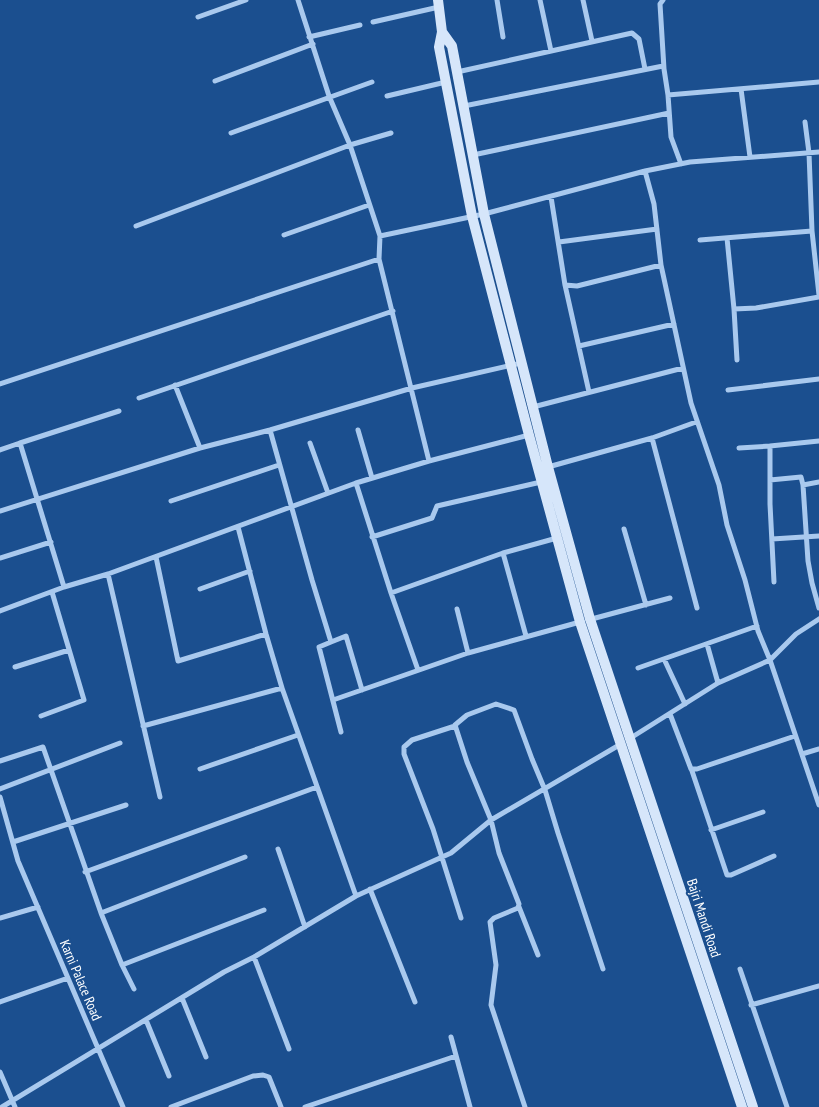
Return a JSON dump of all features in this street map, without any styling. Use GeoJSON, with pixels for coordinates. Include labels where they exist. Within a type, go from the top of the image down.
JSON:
{"type":"FeatureCollection","features":[{"type":"Feature","properties":{"kind":"street"},"geometry":{"type":"LineString","coordinates":[[198,17],[246,0]]}},
{"type":"Feature","properties":{"kind":"street"},"geometry":{"type":"LineString","coordinates":[[298,0],[329,96],[350,145],[380,236],[379,259],[429,461]]}},
{"type":"Feature","properties":{"kind":"street"},"geometry":{"type":"LineString","coordinates":[[497,0],[503,37]]}},
{"type":"Feature","properties":{"kind":"street"},"geometry":{"type":"LineString","coordinates":[[540,0],[550,51]]}},
{"type":"Feature","properties":{"kind":"street"},"geometry":{"type":"LineString","coordinates":[[583,0],[592,41]]}},
{"type":"Feature","properties":{"kind":"street"},"geometry":{"type":"LineString","coordinates":[[662,0],[660,4],[664,66],[671,137],[681,164]]}},
{"type":"Feature","properties":{"kind":"street"},"geometry":{"type":"LineString","coordinates":[[373,22],[439,3],[442,32],[439,46],[472,216],[557,538],[625,741],[742,1107]]}},
{"type":"Feature","properties":{"kind":"street"},"geometry":{"type":"LineString","coordinates":[[309,37],[360,26]]}},
{"type":"Feature","properties":{"kind":"street"},"geometry":{"type":"LineString","coordinates":[[442,32],[452,46],[484,214],[585,621]]}},
{"type":"Feature","properties":{"kind":"street"},"geometry":{"type":"LineString","coordinates":[[457,72],[632,33],[639,39],[645,69]]}},
{"type":"Feature","properties":{"kind":"street"},"geometry":{"type":"LineString","coordinates":[[215,81],[312,44]]}},
{"type":"Feature","properties":{"kind":"street"},"geometry":{"type":"LineString","coordinates":[[464,106],[664,66]]}},
{"type":"Feature","properties":{"kind":"street"},"geometry":{"type":"LineString","coordinates":[[231,133],[372,82]]}},
{"type":"Feature","properties":{"kind":"street"},"geometry":{"type":"LineString","coordinates":[[387,96],[446,82]]}},
{"type":"Feature","properties":{"kind":"street"},"geometry":{"type":"LineString","coordinates":[[668,95],[819,82]]}},
{"type":"Feature","properties":{"kind":"street"},"geometry":{"type":"LineString","coordinates":[[741,89],[750,157]]}},
{"type":"Feature","properties":{"kind":"street"},"geometry":{"type":"LineString","coordinates":[[473,155],[670,113]]}},
{"type":"Feature","properties":{"kind":"street"},"geometry":{"type":"LineString","coordinates":[[734,309],[766,306],[819,296],[812,231],[810,153],[806,122]]}},
{"type":"Feature","properties":{"kind":"street"},"geometry":{"type":"LineString","coordinates":[[136,226],[350,145],[391,133]]}},
{"type":"Feature","properties":{"kind":"street"},"geometry":{"type":"LineString","coordinates":[[380,236],[484,214],[646,171],[690,162],[819,152]]}},
{"type":"Feature","properties":{"kind":"street"},"geometry":{"type":"LineString","coordinates":[[646,171],[654,204],[661,266],[682,368],[696,422],[719,485],[727,526],[745,580],[757,626],[819,805]]}},
{"type":"Feature","properties":{"kind":"street"},"geometry":{"type":"LineString","coordinates":[[551,197],[565,285],[589,392]]}},
{"type":"Feature","properties":{"kind":"street"},"geometry":{"type":"LineString","coordinates":[[284,235],[370,205]]}},
{"type":"Feature","properties":{"kind":"street"},"geometry":{"type":"LineString","coordinates":[[558,242],[657,229]]}},
{"type":"Feature","properties":{"kind":"street"},"geometry":{"type":"LineString","coordinates":[[700,240],[812,231]]}},
{"type":"Feature","properties":{"kind":"street"},"geometry":{"type":"LineString","coordinates":[[727,238],[737,360]]}},
{"type":"Feature","properties":{"kind":"street"},"geometry":{"type":"LineString","coordinates":[[0,384],[379,259]]}},
{"type":"Feature","properties":{"kind":"street"},"geometry":{"type":"LineString","coordinates":[[565,285],[577,286],[661,266]]}},
{"type":"Feature","properties":{"kind":"street"},"geometry":{"type":"LineString","coordinates":[[139,398],[392,312]]}},
{"type":"Feature","properties":{"kind":"street"},"geometry":{"type":"LineString","coordinates":[[579,346],[674,324]]}},
{"type":"Feature","properties":{"kind":"street"},"geometry":{"type":"LineString","coordinates":[[0,511],[200,448],[270,430],[412,388],[521,362]]}},
{"type":"Feature","properties":{"kind":"street"},"geometry":{"type":"LineString","coordinates":[[533,407],[682,368]]}},
{"type":"Feature","properties":{"kind":"street"},"geometry":{"type":"LineString","coordinates":[[728,390],[819,379]]}},
{"type":"Feature","properties":{"kind":"street"},"geometry":{"type":"LineString","coordinates":[[175,385],[200,448]]}},
{"type":"Feature","properties":{"kind":"street"},"geometry":{"type":"LineString","coordinates":[[0,450],[119,410]]}},
{"type":"Feature","properties":{"kind":"street"},"geometry":{"type":"LineString","coordinates":[[548,467],[652,438],[696,422]]}},
{"type":"Feature","properties":{"kind":"street"},"geometry":{"type":"LineString","coordinates":[[270,430],[331,642]]}},
{"type":"Feature","properties":{"kind":"street"},"geometry":{"type":"LineString","coordinates":[[358,430],[372,478]]}},
{"type":"Feature","properties":{"kind":"street"},"geometry":{"type":"LineString","coordinates":[[0,611],[64,587],[156,557],[356,483],[429,461],[529,435]]}},
{"type":"Feature","properties":{"kind":"street"},"geometry":{"type":"LineString","coordinates":[[652,438],[697,608]]}},
{"type":"Feature","properties":{"kind":"street"},"geometry":{"type":"LineString","coordinates":[[739,448],[819,442]]}},
{"type":"Feature","properties":{"kind":"street"},"geometry":{"type":"LineString","coordinates":[[20,443],[64,587]]}},
{"type":"Feature","properties":{"kind":"street"},"geometry":{"type":"LineString","coordinates":[[310,443],[328,493]]}},
{"type":"Feature","properties":{"kind":"street"},"geometry":{"type":"LineString","coordinates":[[770,446],[774,582]]}},
{"type":"Feature","properties":{"kind":"street"},"geometry":{"type":"LineString","coordinates":[[171,501],[279,465]]}},
{"type":"Feature","properties":{"kind":"street"},"geometry":{"type":"LineString","coordinates":[[770,480],[802,477],[808,537],[808,560],[819,608]]}},
{"type":"Feature","properties":{"kind":"street"},"geometry":{"type":"LineString","coordinates":[[372,537],[432,518],[437,506],[542,482]]}},
{"type":"Feature","properties":{"kind":"street"},"geometry":{"type":"LineString","coordinates":[[803,485],[819,482]]}},
{"type":"Feature","properties":{"kind":"street"},"geometry":{"type":"LineString","coordinates":[[356,483],[372,537],[418,670]]}},
{"type":"Feature","properties":{"kind":"street"},"geometry":{"type":"LineString","coordinates":[[238,527],[282,688],[356,896]]}},
{"type":"Feature","properties":{"kind":"street"},"geometry":{"type":"LineString","coordinates":[[624,529],[646,605]]}},
{"type":"Feature","properties":{"kind":"street"},"geometry":{"type":"LineString","coordinates":[[772,539],[819,536]]}},
{"type":"Feature","properties":{"kind":"street"},"geometry":{"type":"LineString","coordinates":[[391,593],[502,553],[557,538]]}},
{"type":"Feature","properties":{"kind":"street"},"geometry":{"type":"LineString","coordinates":[[0,558],[51,542]]}},
{"type":"Feature","properties":{"kind":"street"},"geometry":{"type":"LineString","coordinates":[[502,553],[526,636]]}},
{"type":"Feature","properties":{"kind":"street"},"geometry":{"type":"LineString","coordinates":[[156,557],[178,661],[266,634]]}},
{"type":"Feature","properties":{"kind":"street"},"geometry":{"type":"LineString","coordinates":[[200,588],[250,571]]}},
{"type":"Feature","properties":{"kind":"street"},"geometry":{"type":"LineString","coordinates":[[108,574],[160,797]]}},
{"type":"Feature","properties":{"kind":"street"},"geometry":{"type":"LineString","coordinates":[[41,716],[84,700],[52,592]]}},
{"type":"Feature","properties":{"kind":"street"},"geometry":{"type":"LineString","coordinates":[[333,700],[468,653],[670,598]]}},
{"type":"Feature","properties":{"kind":"street"},"geometry":{"type":"LineString","coordinates":[[456,610],[468,653]]}},
{"type":"Feature","properties":{"kind":"street"},"geometry":{"type":"LineString","coordinates":[[2,1107],[14,1104],[98,1048],[224,972],[254,957],[356,896],[451,853],[491,820],[545,790],[718,683],[770,660],[796,634],[819,619]]}},
{"type":"Feature","properties":{"kind":"street"},"geometry":{"type":"LineString","coordinates":[[638,668],[757,626]]}},
{"type":"Feature","properties":{"kind":"street"},"geometry":{"type":"LineString","coordinates":[[340,732],[319,647],[346,636],[362,690]]}},
{"type":"Feature","properties":{"kind":"street"},"geometry":{"type":"LineString","coordinates":[[707,644],[718,683]]}},
{"type":"Feature","properties":{"kind":"street"},"geometry":{"type":"LineString","coordinates":[[15,667],[69,650]]}},
{"type":"Feature","properties":{"kind":"street"},"geometry":{"type":"LineString","coordinates":[[664,659],[685,704]]}},
{"type":"Feature","properties":{"kind":"street"},"geometry":{"type":"LineString","coordinates":[[143,726],[282,688]]}},
{"type":"Feature","properties":{"kind":"street"},"geometry":{"type":"LineString","coordinates":[[461,918],[433,829],[404,754],[404,747],[412,740],[455,726],[467,715],[496,704],[514,710],[545,790],[603,969]]}},
{"type":"Feature","properties":{"kind":"street"},"geometry":{"type":"LineString","coordinates":[[670,714],[691,768],[727,875],[774,856]]}},
{"type":"Feature","properties":{"kind":"street"},"geometry":{"type":"LineString","coordinates":[[455,726],[467,762],[491,820],[499,853],[538,956]]}},
{"type":"Feature","properties":{"kind":"street"},"geometry":{"type":"LineString","coordinates":[[200,768],[298,735]]}},
{"type":"Feature","properties":{"kind":"street"},"geometry":{"type":"LineString","coordinates":[[691,768],[697,769],[796,736]]}},
{"type":"Feature","properties":{"kind":"street","name":"Bajri Mandi Road"},"geometry":{"type":"LineString","coordinates":[[625,741],[753,1107]]}},
{"type":"Feature","properties":{"kind":"street"},"geometry":{"type":"LineString","coordinates":[[0,789],[120,743]]}},
{"type":"Feature","properties":{"kind":"street"},"geometry":{"type":"LineString","coordinates":[[0,761],[43,747],[85,872],[122,965],[134,989]]}},
{"type":"Feature","properties":{"kind":"street"},"geometry":{"type":"LineString","coordinates":[[802,754],[819,749]]}},
{"type":"Feature","properties":{"kind":"street"},"geometry":{"type":"LineString","coordinates":[[85,872],[317,787]]}},
{"type":"Feature","properties":{"kind":"street","name":"Karni Palace Road"},"geometry":{"type":"LineString","coordinates":[[0,796],[18,861],[123,1107]]}},
{"type":"Feature","properties":{"kind":"street"},"geometry":{"type":"LineString","coordinates":[[13,842],[126,805]]}},
{"type":"Feature","properties":{"kind":"street"},"geometry":{"type":"LineString","coordinates":[[711,830],[763,812]]}},
{"type":"Feature","properties":{"kind":"street"},"geometry":{"type":"LineString","coordinates":[[278,849],[305,927]]}},
{"type":"Feature","properties":{"kind":"street"},"geometry":{"type":"LineString","coordinates":[[101,913],[245,857]]}},
{"type":"Feature","properties":{"kind":"street"},"geometry":{"type":"LineString","coordinates":[[370,889],[415,1002]]}},
{"type":"Feature","properties":{"kind":"street"},"geometry":{"type":"LineString","coordinates":[[0,918],[38,907]]}},
{"type":"Feature","properties":{"kind":"street"},"geometry":{"type":"LineString","coordinates":[[519,907],[494,918],[490,922],[496,965],[491,1005],[525,1107]]}},
{"type":"Feature","properties":{"kind":"street"},"geometry":{"type":"LineString","coordinates":[[122,965],[264,910]]}},
{"type":"Feature","properties":{"kind":"street"},"geometry":{"type":"LineString","coordinates":[[254,957],[289,1050]]}},
{"type":"Feature","properties":{"kind":"street"},"geometry":{"type":"LineString","coordinates":[[740,969],[787,1107]]}},
{"type":"Feature","properties":{"kind":"street"},"geometry":{"type":"LineString","coordinates":[[0,1002],[68,978]]}},
{"type":"Feature","properties":{"kind":"street"},"geometry":{"type":"LineString","coordinates":[[751,1005],[819,986]]}},
{"type":"Feature","properties":{"kind":"street"},"geometry":{"type":"LineString","coordinates":[[182,998],[206,1057]]}},
{"type":"Feature","properties":{"kind":"street"},"geometry":{"type":"LineString","coordinates":[[146,1020],[169,1076]]}},
{"type":"Feature","properties":{"kind":"street"},"geometry":{"type":"LineString","coordinates":[[451,1037],[470,1107]]}},
{"type":"Feature","properties":{"kind":"street"},"geometry":{"type":"LineString","coordinates":[[308,1107],[456,1056]]}},
{"type":"Feature","properties":{"kind":"street"},"geometry":{"type":"LineString","coordinates":[[0,1072],[14,1104]]}},
{"type":"Feature","properties":{"kind":"street"},"geometry":{"type":"LineString","coordinates":[[171,1107],[253,1076],[263,1075],[268,1077],[281,1107]]}}]}
